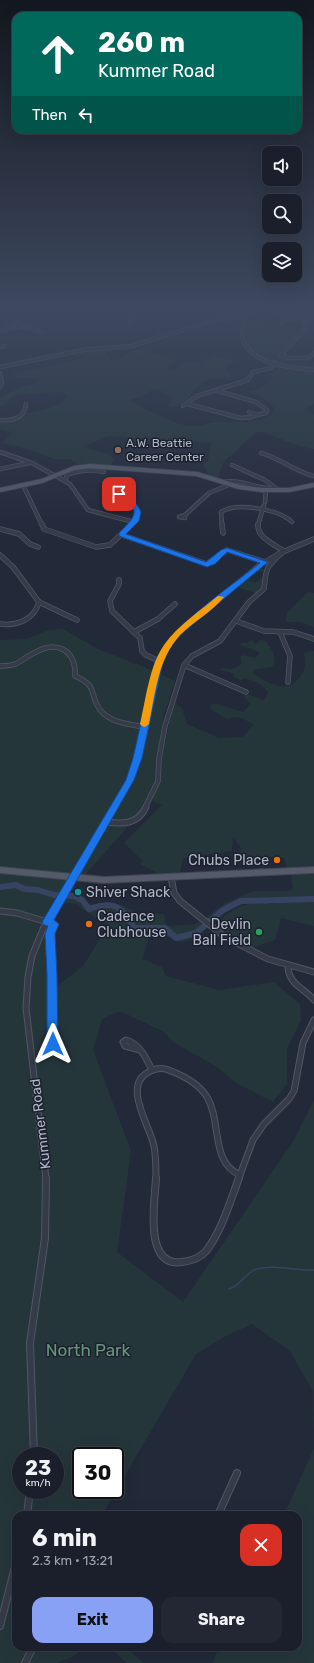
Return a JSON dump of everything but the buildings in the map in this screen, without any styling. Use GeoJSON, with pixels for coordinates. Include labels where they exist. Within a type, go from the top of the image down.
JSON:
{"type":"FeatureCollection","features":[{"type":"Feature","properties":{"kind":"main road"},"geometry":{"type":"LineString","coordinates":[[0,490],[55,476],[78,467],[94,466],[194,473],[231,484],[266,490],[314,485]]}},
{"type":"Feature","properties":{"kind":"main road"},"geometry":{"type":"LineString","coordinates":[[0,870],[104,880],[314,870]]}},
{"type":"Feature","properties":{"kind":"street"},"geometry":{"type":"LineString","coordinates":[[183,406],[195,397],[218,391],[229,386]]}},
{"type":"Feature","properties":{"kind":"street"},"geometry":{"type":"LineString","coordinates":[[187,404],[214,410],[238,418],[252,418],[266,412],[267,410],[259,402],[225,395],[218,391]]}},
{"type":"Feature","properties":{"kind":"street"},"geometry":{"type":"LineString","coordinates":[[0,420],[9,422],[16,420],[24,413],[26,404]]}},
{"type":"Feature","properties":{"kind":"street"},"geometry":{"type":"LineString","coordinates":[[249,412],[256,415]]}},
{"type":"Feature","properties":{"kind":"street"},"geometry":{"type":"LineString","coordinates":[[0,452],[29,462],[65,481],[74,488],[88,510],[134,522]]}},
{"type":"Feature","properties":{"kind":"street"},"geometry":{"type":"LineString","coordinates":[[261,453],[275,457],[301,473],[314,476]]}},
{"type":"Feature","properties":{"kind":"street"},"geometry":{"type":"LineString","coordinates":[[0,469],[29,462]]}},
{"type":"Feature","properties":{"kind":"street"},"geometry":{"type":"LineString","coordinates":[[232,466],[265,480],[277,489]]}},
{"type":"Feature","properties":{"kind":"street"},"geometry":{"type":"LineString","coordinates":[[65,481],[67,480],[67,475],[80,471],[93,470],[104,472]]}},
{"type":"Feature","properties":{"kind":"street"},"geometry":{"type":"LineString","coordinates":[[223,482],[240,480],[262,488],[277,489]]}},
{"type":"Feature","properties":{"kind":"street"},"geometry":{"type":"LineString","coordinates":[[185,515],[208,493],[231,484]]}},
{"type":"Feature","properties":{"kind":"street"},"geometry":{"type":"LineString","coordinates":[[23,485],[40,523],[48,532],[101,547],[110,545],[134,522],[138,514],[135,504],[111,491]]}},
{"type":"Feature","properties":{"kind":"street"},"geometry":{"type":"LineString","coordinates":[[106,822],[118,824],[131,822],[139,817],[146,809],[158,781],[159,759],[166,720],[184,665],[192,656],[218,643],[249,602],[265,587],[266,572],[269,564],[284,551],[258,531],[256,524],[265,503],[266,490]]}},
{"type":"Feature","properties":{"kind":"street"},"geometry":{"type":"LineString","coordinates":[[222,533],[221,514],[223,509],[235,508],[262,510],[283,514],[292,522]]}},
{"type":"Feature","properties":{"kind":"street"},"geometry":{"type":"LineString","coordinates":[[0,530],[19,534],[30,544],[38,547]]}},
{"type":"Feature","properties":{"kind":"street"},"geometry":{"type":"LineString","coordinates":[[122,534],[207,564],[212,562],[223,551],[227,550],[265,562]]}},
{"type":"Feature","properties":{"kind":"street","name":"Kummer Road"},"geometry":{"type":"LineString","coordinates":[[34,1447],[30,1343],[46,1238],[47,1193],[26,994],[32,956],[47,922],[132,776],[159,661],[166,647],[178,633],[265,562],[284,551],[314,539]]}},
{"type":"Feature","properties":{"kind":"street"},"geometry":{"type":"LineString","coordinates":[[0,555],[12,567],[39,602],[77,620]]}},
{"type":"Feature","properties":{"kind":"street"},"geometry":{"type":"LineString","coordinates":[[119,580],[120,583],[110,605],[115,614],[142,641],[142,651],[146,655],[159,661]]}},
{"type":"Feature","properties":{"kind":"street"},"geometry":{"type":"LineString","coordinates":[[0,624],[12,624],[28,619],[35,612],[39,602]]}},
{"type":"Feature","properties":{"kind":"street"},"geometry":{"type":"LineString","coordinates":[[134,632],[160,617],[175,604]]}},
{"type":"Feature","properties":{"kind":"street"},"geometry":{"type":"LineString","coordinates":[[236,621],[264,631],[293,632],[314,639]]}},
{"type":"Feature","properties":{"kind":"street"},"geometry":{"type":"LineString","coordinates":[[280,632],[290,656],[288,682]]}},
{"type":"Feature","properties":{"kind":"street"},"geometry":{"type":"LineString","coordinates":[[0,666],[16,665],[36,651],[44,648],[63,650],[71,655],[74,660],[75,676],[85,680],[91,686],[101,711],[115,719],[144,727]]}},
{"type":"Feature","properties":{"kind":"street"},"geometry":{"type":"LineString","coordinates":[[184,665],[246,692]]}},
{"type":"Feature","properties":{"kind":"street"},"geometry":{"type":"LineString","coordinates":[[171,877],[177,897],[209,926],[249,951],[288,966],[314,972]]}},
{"type":"Feature","properties":{"kind":"street"},"geometry":{"type":"LineString","coordinates":[[0,911],[17,913],[54,924],[50,934],[53,1044]]}},
{"type":"Feature","properties":{"kind":"street"},"geometry":{"type":"LineString","coordinates":[[288,966],[290,980],[308,993],[314,1000]]}},
{"type":"Feature","properties":{"kind":"street"},"geometry":{"type":"LineString","coordinates":[[240,1175],[230,1170],[223,1160],[213,1107],[206,1094],[195,1084],[171,1070],[161,1068],[152,1070],[139,1082],[136,1096],[148,1124],[154,1146],[156,1170],[154,1234],[156,1245],[161,1254],[171,1261],[184,1263],[196,1260],[202,1256],[219,1228],[240,1175],[252,1143],[258,1132],[294,1091],[303,1043],[314,1020]]}},
{"type":"Feature","properties":{"kind":"street"},"geometry":{"type":"LineString","coordinates":[[140,1050],[144,1054],[152,1070]]}},
{"type":"Feature","properties":{"kind":"street"},"geometry":{"type":"LineString","coordinates":[[220,1511],[237,1473]]}},
{"type":"Feature","properties":{"kind":"street"},"geometry":{"type":"LineString","coordinates":[[27,1511],[29,1499]]}},
{"type":"Feature","properties":{"kind":"street"},"geometry":{"type":"LineString","coordinates":[[0,1626],[12,1580]]}},
{"type":"Feature","properties":{"kind":"street"},"geometry":{"type":"LineString","coordinates":[[25,1663],[31,1651]]}},
{"type":"Feature","properties":{"kind":"green space"},"geometry":{"type":"Polygon","coordinates":[[[27,386],[199,386],[185,401],[175,406],[168,407],[167,405],[172,398],[159,390],[151,390],[143,396],[130,400],[139,406],[175,422],[186,426],[199,426],[219,422],[257,421],[270,414],[275,408],[260,396],[247,392],[265,386],[314,386],[314,404],[309,406],[307,410],[314,415],[314,449],[299,446],[263,432],[255,433],[223,463],[218,479],[208,475],[203,465],[208,461],[211,443],[108,436],[86,446],[93,450],[108,454],[114,460],[110,465],[78,466],[70,459],[54,459],[21,447],[1,443],[11,435],[12,432],[0,429],[0,421],[15,421],[24,414],[46,409],[59,404],[67,397],[63,392],[16,395],[5,405],[0,407],[0,397],[27,386]]]}},
{"type":"Feature","properties":{"kind":"green space"},"geometry":{"type":"Polygon","coordinates":[[[258,567],[266,570],[256,573],[249,581],[256,582],[265,576],[266,583],[258,594],[234,586],[258,567]]]}},
{"type":"Feature","properties":{"kind":"green space"},"geometry":{"type":"Polygon","coordinates":[[[308,592],[314,593],[314,627],[300,622],[286,622],[287,613],[308,592]]]}},
{"type":"Feature","properties":{"kind":"green space","name":"North Park"},"geometry":{"type":"Polygon","coordinates":[[[63,629],[98,649],[154,671],[153,676],[157,678],[158,673],[175,681],[164,714],[157,757],[157,776],[140,813],[83,877],[69,876],[37,932],[47,936],[51,991],[83,966],[100,939],[117,932],[107,924],[86,912],[77,904],[62,903],[68,893],[80,896],[91,905],[108,902],[121,905],[138,913],[164,914],[166,926],[192,925],[200,922],[207,928],[185,942],[177,941],[163,934],[150,935],[142,959],[162,967],[166,976],[219,990],[274,982],[300,1004],[301,1020],[287,1049],[287,1084],[273,1102],[236,1083],[217,1067],[173,1042],[164,1032],[120,1011],[102,1019],[93,1050],[131,1151],[117,1252],[183,1302],[294,1140],[314,1100],[314,1448],[313,1391],[289,1350],[252,1324],[226,1336],[196,1354],[124,1477],[124,1447],[72,1447],[72,1499],[111,1499],[104,1511],[12,1511],[12,1651],[82,1651],[72,1657],[56,1663],[0,1663],[0,640],[27,639],[49,630],[63,629]]]}},
{"type":"Feature","properties":{"kind":"green space"},"geometry":{"type":"Polygon","coordinates":[[[252,640],[256,644],[261,640],[266,641],[273,652],[275,662],[272,667],[254,670],[253,673],[277,686],[289,685],[295,682],[300,677],[304,668],[304,653],[314,651],[314,867],[287,869],[284,858],[272,857],[260,858],[246,864],[240,863],[236,861],[234,857],[242,849],[233,837],[232,851],[183,858],[180,873],[159,874],[140,864],[143,861],[124,843],[162,805],[152,801],[160,781],[162,758],[174,701],[182,709],[187,724],[219,738],[243,737],[254,724],[238,717],[227,719],[210,709],[210,706],[214,703],[243,712],[251,704],[244,697],[246,694],[264,700],[268,693],[261,685],[244,678],[241,680],[234,677],[233,673],[219,670],[222,668],[231,669],[238,667],[242,663],[240,657],[243,655],[254,658],[258,656],[259,652],[240,645],[252,640]]]}},
{"type":"Feature","properties":{"kind":"green space"},"geometry":{"type":"Polygon","coordinates":[[[314,874],[314,926],[281,918],[275,940],[252,948],[237,941],[227,934],[223,930],[219,921],[231,911],[244,905],[258,903],[273,904],[275,902],[254,900],[246,901],[234,906],[212,925],[204,919],[224,904],[245,894],[256,891],[289,891],[293,888],[291,875],[314,874]]]}},
{"type":"Feature","properties":{"kind":"green space"},"geometry":{"type":"Polygon","coordinates":[[[314,1448],[314,1663],[213,1663],[215,1655],[218,1651],[302,1651],[302,1511],[286,1511],[314,1448]]]}},
{"type":"Feature","properties":{"kind":"green space"},"geometry":{"type":"Polygon","coordinates":[[[114,1651],[130,1651],[144,1663],[127,1663],[114,1651]]]}},
{"type":"Feature","properties":{"kind":"waterway"},"geometry":{"type":"LineString","coordinates":[[0,887],[16,885],[24,889],[38,890],[54,895],[74,896],[82,900],[89,909],[98,906],[111,905],[121,910],[134,928],[165,928],[176,938],[196,933],[223,910],[241,901],[314,899]]}},
{"type":"Feature","properties":{"kind":"waterway"},"geometry":{"type":"LineString","coordinates":[[229,1289],[237,1285],[249,1273],[257,1269],[278,1267],[314,1270]]}},
{"type":"Feature","properties":{"kind":"slow traffic"},"geometry":{"type":"LineString","coordinates":[[145,724],[157,667],[166,647],[178,633],[221,597]]}},
{"type":"Feature","properties":{"kind":"place","name":"A.W. Beattie Career Center"},"geometry":{"type":"Point","coordinates":[118,450]}},
{"type":"Feature","properties":{"kind":"place","name":"Chubs Place"},"geometry":{"type":"Point","coordinates":[277,860]}},
{"type":"Feature","properties":{"kind":"place","name":"Shiver Shack"},"geometry":{"type":"Point","coordinates":[78,892]}},
{"type":"Feature","properties":{"kind":"place","name":"Cadence Clubhouse"},"geometry":{"type":"Point","coordinates":[89,924]}},
{"type":"Feature","properties":{"kind":"place","name":"Devlin Ball Field"},"geometry":{"type":"Point","coordinates":[259,932]}},
{"type":"Feature","properties":{"kind":"route"},"geometry":{"type":"LineString","coordinates":[[53,1044],[50,930],[54,924],[47,922],[130,780],[137,758],[159,661],[166,647],[178,633],[248,574],[265,562],[227,550],[223,551],[210,564],[207,564],[122,534],[137,520],[138,510],[133,502],[119,494]]}}]}
